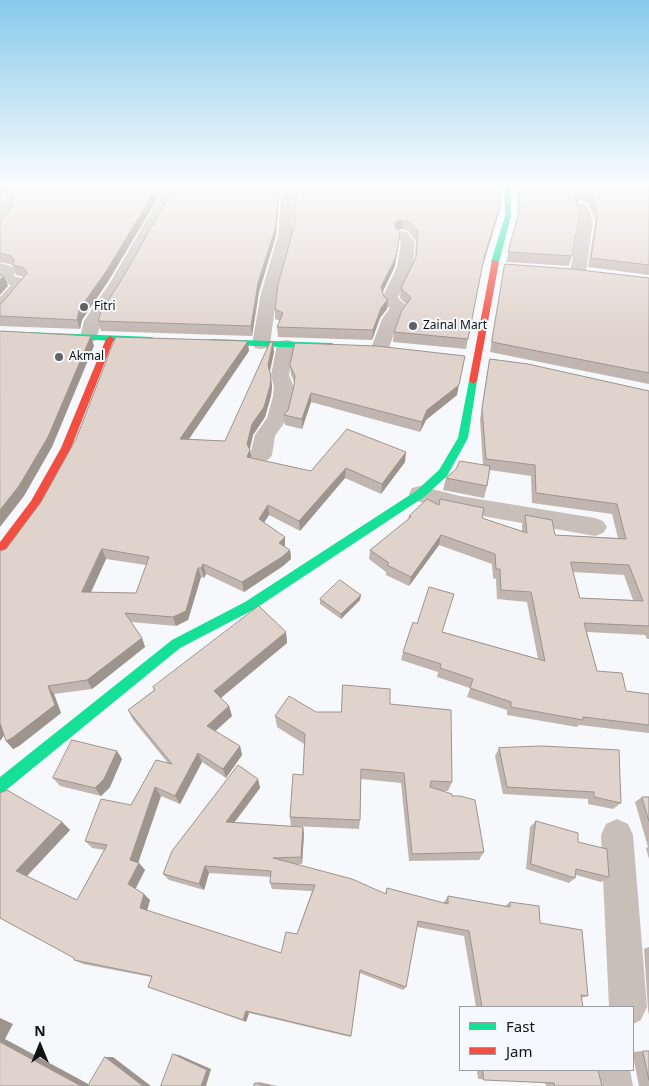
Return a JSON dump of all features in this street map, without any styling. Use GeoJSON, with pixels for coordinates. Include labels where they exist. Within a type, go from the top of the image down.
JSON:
{"type":"FeatureCollection","features":[{"type":"Feature","properties":{"kind":"street"},"geometry":{"type":"LineString","coordinates":[[89,337],[93,321],[144,237]]}},
{"type":"Feature","properties":{"kind":"street"},"geometry":{"type":"LineString","coordinates":[[261,344],[269,294],[285,237]]}},
{"type":"Feature","properties":{"kind":"street"},"geometry":{"type":"LineString","coordinates":[[379,348],[391,319],[400,308],[391,302],[390,298],[407,260],[408,242],[403,237]]}},
{"type":"Feature","properties":{"kind":"street"},"geometry":{"type":"LineString","coordinates":[[0,786],[176,644],[249,606],[420,494],[443,473],[463,438],[471,359],[502,237]]}},
{"type":"Feature","properties":{"kind":"street"},"geometry":{"type":"LineString","coordinates":[[578,272],[584,237]]}},
{"type":"Feature","properties":{"kind":"street"},"geometry":{"type":"LineString","coordinates":[[0,268],[8,270],[5,278],[21,283],[0,307]]}},
{"type":"Feature","properties":{"kind":"street"},"geometry":{"type":"LineString","coordinates":[[493,268],[512,269]]}},
{"type":"Feature","properties":{"kind":"street"},"geometry":{"type":"LineString","coordinates":[[559,271],[597,274]]}},
{"type":"Feature","properties":{"kind":"street"},"geometry":{"type":"LineString","coordinates":[[0,333],[167,341]]}},
{"type":"Feature","properties":{"kind":"street"},"geometry":{"type":"LineString","coordinates":[[0,550],[35,504],[66,448],[110,339]]}},
{"type":"Feature","properties":{"kind":"street"},"geometry":{"type":"LineString","coordinates":[[195,342],[340,347]]}},
{"type":"Feature","properties":{"kind":"street"},"geometry":{"type":"LineString","coordinates":[[261,455],[265,435],[277,419],[283,396],[284,387],[280,375],[286,345]]}},
{"type":"Feature","properties":{"kind":"street"},"geometry":{"type":"LineString","coordinates":[[471,359],[492,362]]}},
{"type":"Feature","properties":{"kind":"street"},"geometry":{"type":"LineString","coordinates":[[420,494],[460,504],[595,527]]}},
{"type":"Feature","properties":{"kind":"street"},"geometry":{"type":"LineString","coordinates":[[617,835],[628,1006]]}},
{"type":"Feature","properties":{"kind":"street"},"geometry":{"type":"LineString","coordinates":[[610,1071],[612,1086]]}},
{"type":"Feature","properties":{"kind":"building"},"geometry":{"type":"Polygon","coordinates":[[[0,237],[127,237],[79,310],[77,320],[0,316],[0,303],[27,273],[24,268],[13,265],[14,259],[11,256],[0,253],[0,237]]]}},
{"type":"Feature","properties":{"kind":"building"},"geometry":{"type":"Polygon","coordinates":[[[146,237],[273,237],[258,283],[251,326],[98,321],[101,312],[146,237]]]}},
{"type":"Feature","properties":{"kind":"building"},"geometry":{"type":"Polygon","coordinates":[[[291,237],[399,237],[396,257],[381,287],[384,297],[388,299],[381,308],[373,330],[277,327],[283,313],[275,309],[278,284],[291,237]]]}},
{"type":"Feature","properties":{"kind":"building"},"geometry":{"type":"Polygon","coordinates":[[[418,237],[491,237],[484,258],[468,339],[394,332],[402,310],[411,298],[401,288],[416,257],[418,237]]]}},
{"type":"Feature","properties":{"kind":"building"},"geometry":{"type":"Polygon","coordinates":[[[512,237],[576,237],[572,256],[508,252],[512,237]]]}},
{"type":"Feature","properties":{"kind":"building"},"geometry":{"type":"Polygon","coordinates":[[[594,237],[649,237],[649,265],[591,258],[594,237]]]}},
{"type":"Feature","properties":{"kind":"building"},"geometry":{"type":"Polygon","coordinates":[[[505,264],[572,269],[649,278],[649,373],[492,342],[505,264]]]}},
{"type":"Feature","properties":{"kind":"building"},"geometry":{"type":"Polygon","coordinates":[[[0,331],[91,336],[48,437],[19,486],[0,510],[0,331]]]}},
{"type":"Feature","properties":{"kind":"building"},"geometry":{"type":"Polygon","coordinates":[[[116,337],[248,341],[180,439],[225,441],[270,342],[273,342],[268,365],[271,377],[270,386],[264,407],[252,424],[247,444],[250,450],[247,457],[311,471],[347,429],[406,452],[382,484],[346,468],[299,521],[268,505],[259,519],[285,537],[279,543],[290,550],[242,582],[203,564],[201,568],[198,568],[186,611],[173,617],[125,613],[142,638],[87,680],[48,686],[55,705],[6,741],[0,723],[0,551],[6,549],[41,502],[76,439],[116,337]],[[102,549],[82,592],[136,593],[149,557],[102,549]]]}},
{"type":"Feature","properties":{"kind":"building"},"geometry":{"type":"Polygon","coordinates":[[[295,343],[377,346],[465,356],[459,385],[427,410],[422,422],[311,393],[302,419],[284,415],[288,410],[294,386],[295,376],[290,365],[295,343]]]}},
{"type":"Feature","properties":{"kind":"building"},"geometry":{"type":"Polygon","coordinates":[[[490,359],[528,364],[649,391],[649,626],[584,623],[597,671],[622,673],[626,691],[649,694],[649,725],[583,717],[583,720],[511,707],[511,702],[470,688],[473,679],[440,668],[441,664],[403,652],[413,622],[417,624],[429,587],[454,594],[442,632],[545,661],[531,592],[501,590],[500,569],[496,569],[495,554],[441,535],[411,577],[387,565],[389,563],[370,550],[411,517],[409,516],[427,499],[439,505],[440,499],[484,508],[482,518],[527,533],[525,515],[552,520],[555,535],[626,539],[617,504],[536,493],[535,465],[486,459],[482,409],[490,359]],[[571,562],[580,598],[643,601],[629,565],[571,562]]]}},
{"type":"Feature","properties":{"kind":"building"},"geometry":{"type":"Polygon","coordinates":[[[460,461],[490,466],[487,486],[446,478],[456,469],[460,461]]]}},
{"type":"Feature","properties":{"kind":"building"},"geometry":{"type":"Polygon","coordinates":[[[340,580],[361,595],[341,614],[320,599],[340,580]]]}},
{"type":"Feature","properties":{"kind":"building"},"geometry":{"type":"Polygon","coordinates":[[[259,606],[286,632],[214,691],[229,706],[207,726],[240,746],[223,769],[198,753],[175,796],[155,787],[130,860],[139,863],[128,884],[144,894],[140,908],[281,953],[286,932],[297,934],[315,885],[270,883],[271,871],[205,866],[199,884],[163,874],[172,851],[238,765],[258,779],[226,822],[303,827],[301,857],[273,858],[352,879],[386,894],[387,888],[448,904],[448,896],[510,907],[510,902],[539,906],[540,923],[582,930],[588,996],[581,995],[583,1006],[482,1006],[469,931],[418,921],[406,987],[360,970],[351,1036],[246,1011],[243,1020],[148,987],[152,976],[74,960],[74,958],[0,918],[0,793],[7,790],[62,822],[16,871],[77,900],[107,845],[85,841],[101,799],[131,805],[156,760],[172,764],[128,710],[155,690],[153,687],[259,606]]]}},
{"type":"Feature","properties":{"kind":"building"},"geometry":{"type":"Polygon","coordinates":[[[343,685],[390,689],[390,704],[451,710],[452,782],[431,781],[430,787],[452,794],[452,796],[475,800],[484,852],[412,854],[404,773],[361,769],[360,820],[290,817],[293,774],[303,775],[305,734],[275,716],[289,696],[316,712],[341,712],[343,685]]]}},
{"type":"Feature","properties":{"kind":"building"},"geometry":{"type":"Polygon","coordinates":[[[72,740],[117,751],[104,779],[95,788],[53,778],[72,740]]]}},
{"type":"Feature","properties":{"kind":"building"},"geometry":{"type":"Polygon","coordinates":[[[542,746],[619,750],[621,803],[594,797],[594,792],[507,787],[499,748],[542,746]]]}},
{"type":"Feature","properties":{"kind":"building"},"geometry":{"type":"Polygon","coordinates":[[[642,797],[649,797],[649,821],[642,797]]]}},
{"type":"Feature","properties":{"kind":"building"},"geometry":{"type":"Polygon","coordinates":[[[536,821],[578,833],[578,842],[607,849],[609,877],[576,869],[575,878],[531,864],[536,821]]]}},
{"type":"Feature","properties":{"kind":"building"},"geometry":{"type":"Polygon","coordinates":[[[0,1042],[81,1086],[0,1086],[0,1042]]]}},
{"type":"Feature","properties":{"kind":"building"},"geometry":{"type":"Polygon","coordinates":[[[643,1051],[649,1051],[649,1080],[643,1051]]]}},
{"type":"Feature","properties":{"kind":"building"},"geometry":{"type":"Polygon","coordinates":[[[173,1054],[207,1070],[201,1086],[161,1086],[173,1054]]]}},
{"type":"Feature","properties":{"kind":"building"},"geometry":{"type":"Polygon","coordinates":[[[105,1057],[143,1086],[88,1086],[105,1057]]]}},
{"type":"Feature","properties":{"kind":"building"},"geometry":{"type":"Polygon","coordinates":[[[483,1071],[598,1071],[602,1086],[555,1086],[554,1083],[484,1080],[483,1071]]]}},
{"type":"Feature","properties":{"kind":"building"},"geometry":{"type":"Polygon","coordinates":[[[255,1083],[270,1086],[254,1086],[255,1083]]]}},
{"type":"Feature","properties":{"kind":"traffic: fast"},"geometry":{"type":"LineString","coordinates":[[495,262],[502,237]]}},
{"type":"Feature","properties":{"kind":"traffic: fast"},"geometry":{"type":"LineString","coordinates":[[0,333],[152,340]]}},
{"type":"Feature","properties":{"kind":"traffic: fast"},"geometry":{"type":"LineString","coordinates":[[210,342],[332,346]]}},
{"type":"Feature","properties":{"kind":"traffic: fast"},"geometry":{"type":"LineString","coordinates":[[0,786],[176,644],[249,606],[420,494],[443,473],[463,438],[473,381]]}},
{"type":"Feature","properties":{"kind":"traffic: jam"},"geometry":{"type":"LineString","coordinates":[[473,381],[495,262]]}},
{"type":"Feature","properties":{"kind":"traffic: jam"},"geometry":{"type":"LineString","coordinates":[[0,550],[35,504],[66,448],[110,339]]}},
{"type":"Feature","properties":{"kind":"place","name":"Fitri"},"geometry":{"type":"Point","coordinates":[84,307]}},
{"type":"Feature","properties":{"kind":"place","name":"Zainal Mart"},"geometry":{"type":"Point","coordinates":[413,326]}},
{"type":"Feature","properties":{"kind":"place","name":"Akmal"},"geometry":{"type":"Point","coordinates":[59,357]}}]}
